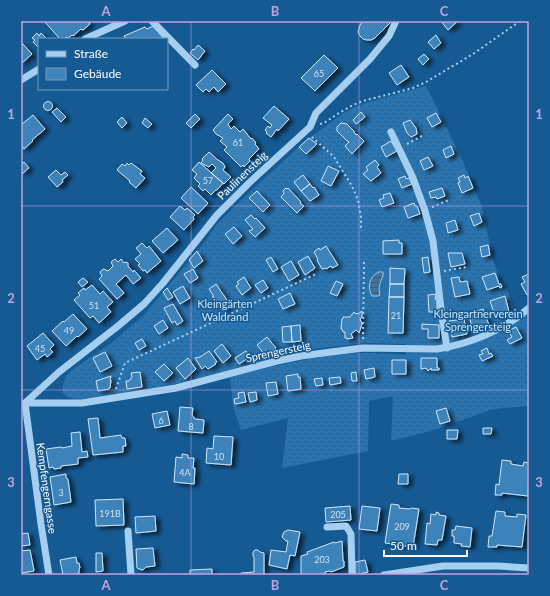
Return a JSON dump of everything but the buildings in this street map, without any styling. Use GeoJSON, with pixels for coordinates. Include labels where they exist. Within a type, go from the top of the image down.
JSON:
{"type":"FeatureCollection","features":[{"type":"Feature","properties":{"kind":"street"},"geometry":{"type":"LineString","coordinates":[[87,38],[125,21]]}},
{"type":"Feature","properties":{"kind":"street"},"geometry":{"type":"LineString","coordinates":[[152,21],[194,65]]}},
{"type":"Feature","properties":{"kind":"street","name":"Paulinensteig"},"geometry":{"type":"LineString","coordinates":[[23,404],[59,372],[144,304],[163,283],[217,215],[250,182],[308,129],[316,113],[378,50],[389,36],[396,21]]}},
{"type":"Feature","properties":{"kind":"street"},"geometry":{"type":"LineString","coordinates":[[21,80],[38,70]]}},
{"type":"Feature","properties":{"kind":"street"},"geometry":{"type":"LineString","coordinates":[[391,132],[413,178],[425,210],[432,241],[447,348]]}},
{"type":"Feature","properties":{"kind":"street","name":"Sprengersteig"},"geometry":{"type":"LineString","coordinates":[[23,404],[82,403],[176,388],[277,361],[302,356],[363,348],[437,350],[483,336],[513,320],[529,308]]}},
{"type":"Feature","properties":{"kind":"street","name":"Kempfengerngasse"},"geometry":{"type":"LineString","coordinates":[[23,404],[49,575]]}},
{"type":"Feature","properties":{"kind":"street"},"geometry":{"type":"LineString","coordinates":[[327,527],[346,526],[351,534],[352,575]]}},
{"type":"Feature","properties":{"kind":"street"},"geometry":{"type":"LineString","coordinates":[[128,531],[131,575]]}},
{"type":"Feature","properties":{"kind":"street"},"geometry":{"type":"LineString","coordinates":[[384,575],[443,566],[498,566],[529,568]]}},
{"type":"Feature","properties":{"kind":"path"},"geometry":{"type":"LineString","coordinates":[[361,231],[361,217],[358,200],[352,186],[334,157],[308,129],[324,123],[353,105],[363,101],[413,88],[426,82],[473,54],[520,21]]}},
{"type":"Feature","properties":{"kind":"path"},"geometry":{"type":"LineString","coordinates":[[399,149],[422,136]]}},
{"type":"Feature","properties":{"kind":"path"},"geometry":{"type":"LineString","coordinates":[[425,210],[449,200]]}},
{"type":"Feature","properties":{"kind":"path"},"geometry":{"type":"LineString","coordinates":[[363,348],[364,260]]}},
{"type":"Feature","properties":{"kind":"path"},"geometry":{"type":"LineString","coordinates":[[437,273],[466,267]]}},
{"type":"Feature","properties":{"kind":"path"},"geometry":{"type":"LineString","coordinates":[[115,398],[116,388],[125,363],[316,274]]}},
{"type":"Feature","properties":{"kind":"green space"},"geometry":{"type":"Polygon","coordinates":[[[426,86],[461,157],[482,207],[493,260],[503,289],[507,288],[514,311],[519,321],[529,313],[529,406],[493,409],[434,430],[391,441],[393,396],[369,401],[368,451],[282,468],[288,418],[241,430],[233,406],[230,377],[297,361],[338,355],[372,353],[406,355],[406,344],[365,343],[304,350],[179,383],[85,400],[70,398],[63,393],[62,388],[66,376],[72,370],[110,344],[144,315],[205,242],[217,224],[309,138],[355,107],[426,86]]]}},
{"type":"Feature","properties":{"kind":"shaded area"},"geometry":{"type":"Polygon","coordinates":[[[379,272],[383,272],[379,287],[380,295],[372,296],[369,286],[370,282],[373,276],[379,272]]]}},
{"type":"Feature","properties":{"kind":"park label","name":"Kleingärten Waldrand"},"geometry":{"type":"Point","coordinates":[225,309]}},
{"type":"Feature","properties":{"kind":"park label","name":"Kleingartnerverein Sprengersteig"},"geometry":{"type":"Point","coordinates":[478,319]}}]}
